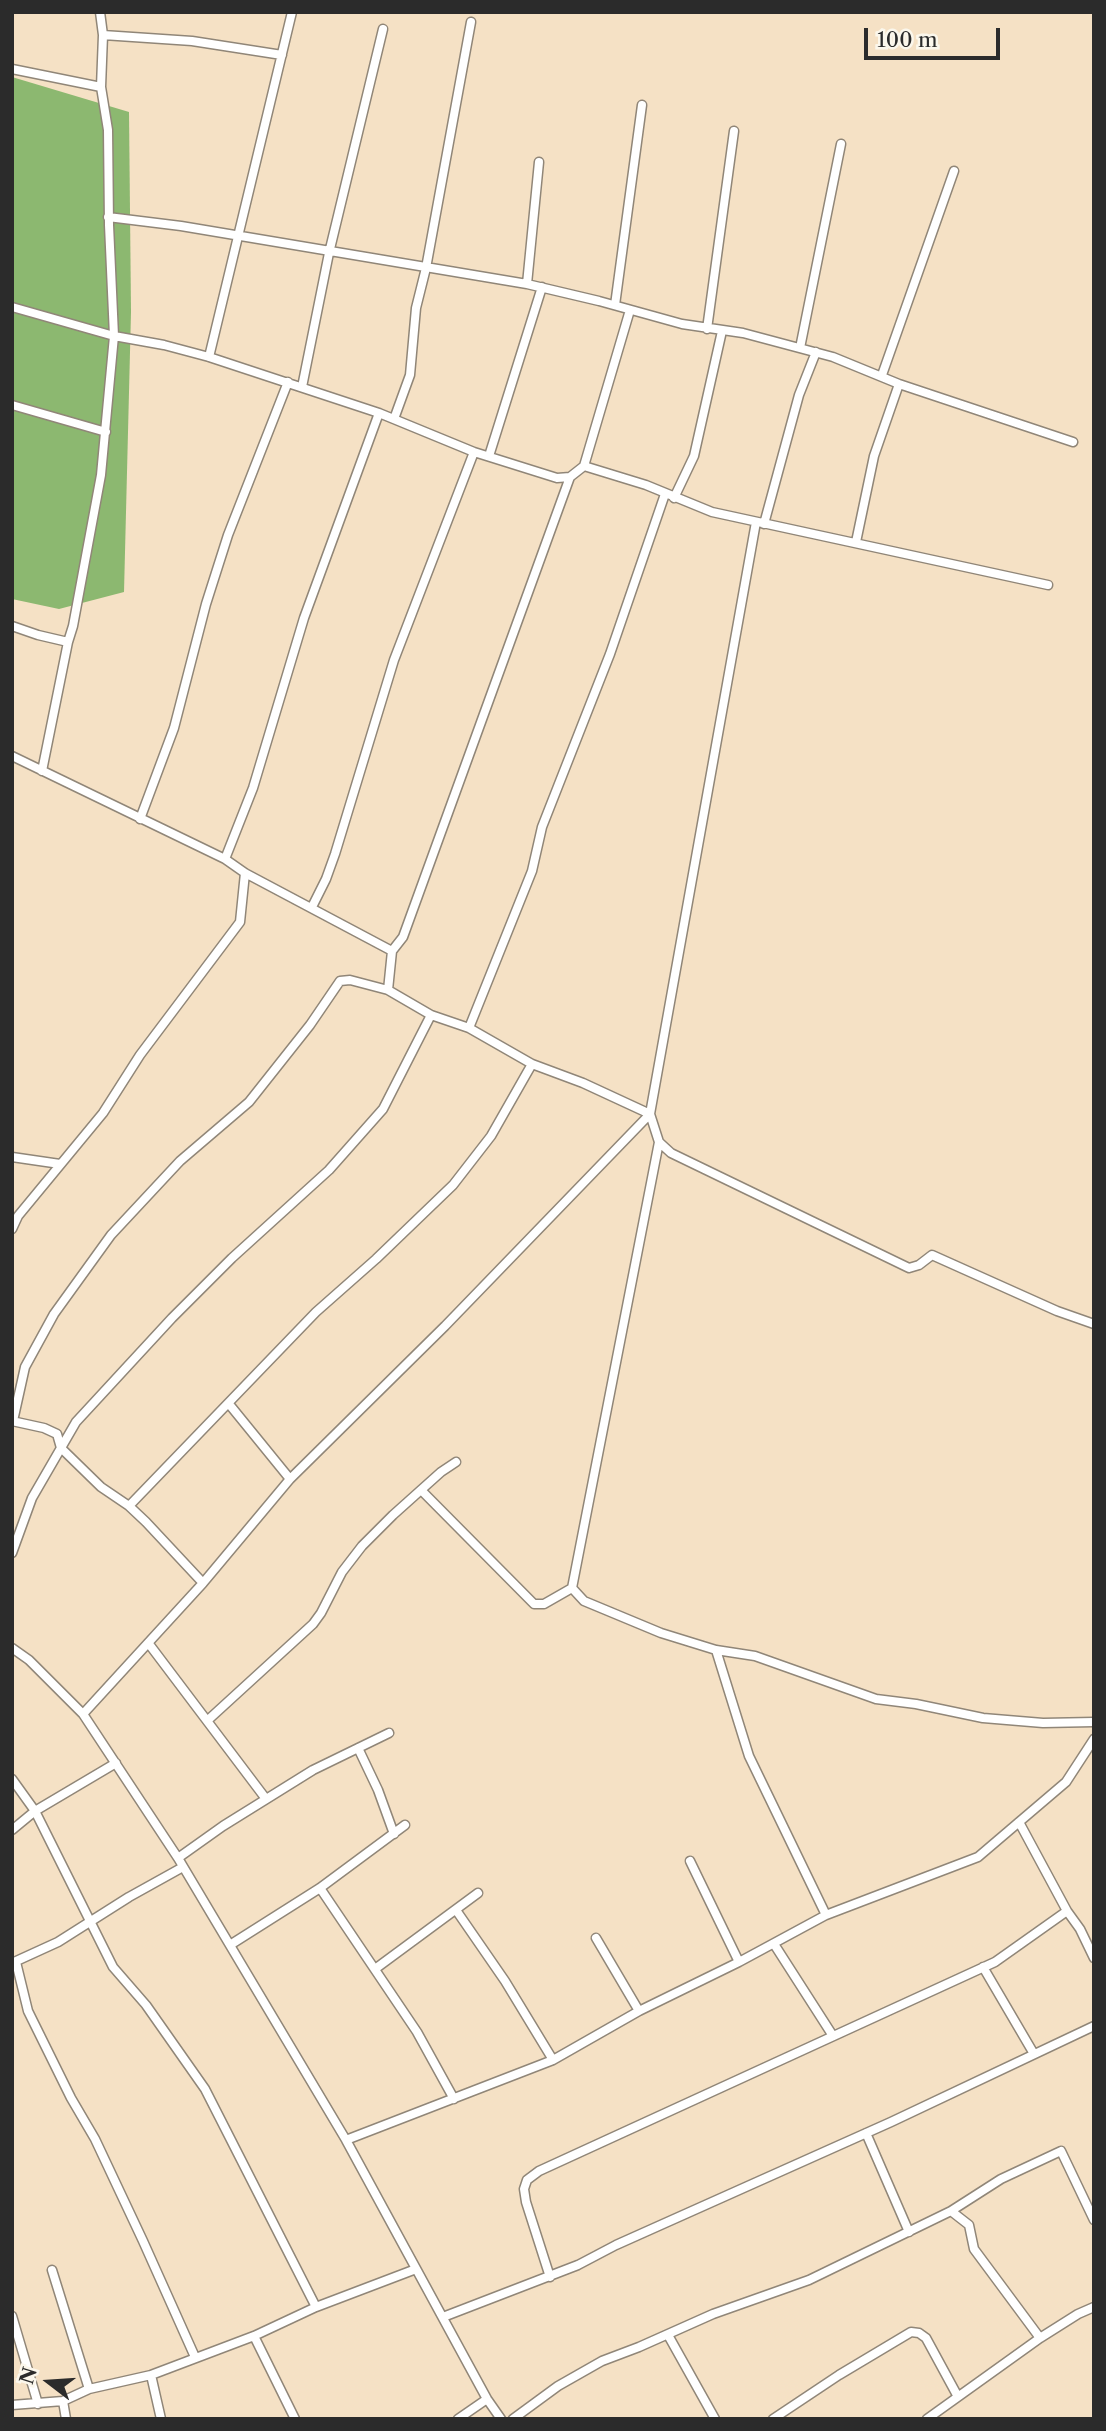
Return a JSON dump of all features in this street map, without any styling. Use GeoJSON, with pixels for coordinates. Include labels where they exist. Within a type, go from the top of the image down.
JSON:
{"type":"FeatureCollection","features":[{"type":"Feature","properties":{"kind":"street"},"geometry":{"type":"LineString","coordinates":[[42,771],[101,475],[114,336],[108,217],[108,130],[101,87],[103,35],[100,12]]}},
{"type":"Feature","properties":{"kind":"street"},"geometry":{"type":"LineString","coordinates":[[209,357],[292,12]]}},
{"type":"Feature","properties":{"kind":"street"},"geometry":{"type":"LineString","coordinates":[[394,419],[410,375],[416,308],[426,268],[471,22]]}},
{"type":"Feature","properties":{"kind":"street"},"geometry":{"type":"LineString","coordinates":[[302,387],[329,253],[383,29]]}},
{"type":"Feature","properties":{"kind":"street"},"geometry":{"type":"LineString","coordinates":[[103,35],[192,41],[282,55]]}},
{"type":"Feature","properties":{"kind":"street"},"geometry":{"type":"LineString","coordinates":[[12,69],[101,87]]}},
{"type":"Feature","properties":{"kind":"street"},"geometry":{"type":"LineString","coordinates":[[615,306],[642,105]]}},
{"type":"Feature","properties":{"kind":"street"},"geometry":{"type":"LineString","coordinates":[[707,329],[734,131]]}},
{"type":"Feature","properties":{"kind":"street"},"geometry":{"type":"LineString","coordinates":[[800,348],[841,144]]}},
{"type":"Feature","properties":{"kind":"street"},"geometry":{"type":"LineString","coordinates":[[527,284],[539,162]]}},
{"type":"Feature","properties":{"kind":"street"},"geometry":{"type":"LineString","coordinates":[[882,375],[954,171]]}},
{"type":"Feature","properties":{"kind":"street"},"geometry":{"type":"LineString","coordinates":[[108,217],[527,284],[707,329],[743,333],[816,352],[882,375],[899,384],[1073,442]]}},
{"type":"Feature","properties":{"kind":"street"},"geometry":{"type":"LineString","coordinates":[[489,456],[542,287]]}},
{"type":"Feature","properties":{"kind":"street"},"geometry":{"type":"LineString","coordinates":[[12,307],[114,336],[209,357],[379,413],[474,452],[556,478],[570,477],[584,467],[630,310]]}},
{"type":"Feature","properties":{"kind":"street"},"geometry":{"type":"LineString","coordinates":[[469,1028],[532,872],[541,827],[670,496],[694,456],[722,331]]}},
{"type":"Feature","properties":{"kind":"street"},"geometry":{"type":"LineString","coordinates":[[421,1490],[534,1604],[544,1604],[572,1588],[659,1142],[650,1114],[760,523],[799,395],[816,352]]}},
{"type":"Feature","properties":{"kind":"street"},"geometry":{"type":"LineString","coordinates":[[139,819],[174,728],[206,604],[228,535],[288,382]]}},
{"type":"Feature","properties":{"kind":"street"},"geometry":{"type":"LineString","coordinates":[[856,542],[874,456],[899,384]]}},
{"type":"Feature","properties":{"kind":"street"},"geometry":{"type":"LineString","coordinates":[[12,405],[106,432]]}},
{"type":"Feature","properties":{"kind":"street"},"geometry":{"type":"LineString","coordinates":[[225,859],[253,788],[304,618],[379,413]]}},
{"type":"Feature","properties":{"kind":"street"},"geometry":{"type":"LineString","coordinates":[[312,907],[335,854],[394,660],[474,452]]}},
{"type":"Feature","properties":{"kind":"street"},"geometry":{"type":"LineString","coordinates":[[584,467],[617,475],[712,512],[1048,585]]}},
{"type":"Feature","properties":{"kind":"street"},"geometry":{"type":"LineString","coordinates":[[388,990],[392,951],[404,937],[570,477]]}},
{"type":"Feature","properties":{"kind":"street"},"geometry":{"type":"LineString","coordinates":[[12,626],[68,642]]}},
{"type":"Feature","properties":{"kind":"street"},"geometry":{"type":"LineString","coordinates":[[12,756],[225,859],[245,873],[392,951]]}},
{"type":"Feature","properties":{"kind":"street"},"geometry":{"type":"LineString","coordinates":[[12,1229],[18,1216],[103,1113],[141,1055],[240,922],[245,873]]}},
{"type":"Feature","properties":{"kind":"street"},"geometry":{"type":"LineString","coordinates":[[203,1583],[129,1506],[102,1487],[61,1448],[57,1434],[13,1421],[25,1367],[54,1314],[111,1235],[180,1161],[249,1102],[310,1025],[340,981],[350,980],[388,990],[431,1016],[469,1028],[532,1064],[583,1083],[650,1114]]}},
{"type":"Feature","properties":{"kind":"street"},"geometry":{"type":"LineString","coordinates":[[12,1553],[16,1528],[25,1521],[32,1498],[76,1422],[172,1318],[232,1258],[329,1170],[383,1109],[431,1016]]}},
{"type":"Feature","properties":{"kind":"street"},"geometry":{"type":"LineString","coordinates":[[129,1506],[316,1312],[453,1185],[491,1136],[532,1064]]}},
{"type":"Feature","properties":{"kind":"street"},"geometry":{"type":"LineString","coordinates":[[83,1714],[203,1583],[290,1479],[445,1326],[650,1114]]}},
{"type":"Feature","properties":{"kind":"street"},"geometry":{"type":"LineString","coordinates":[[659,1142],[671,1153],[909,1268],[919,1265],[932,1255],[1057,1311],[1094,1324]]}},
{"type":"Feature","properties":{"kind":"street"},"geometry":{"type":"LineString","coordinates":[[12,1157],[60,1164]]}},
{"type":"Feature","properties":{"kind":"street"},"geometry":{"type":"LineString","coordinates":[[229,1404],[290,1479]]}},
{"type":"Feature","properties":{"kind":"street"},"geometry":{"type":"LineString","coordinates":[[208,1720],[313,1624],[342,1572],[362,1546],[421,1490],[456,1462]]}},
{"type":"Feature","properties":{"kind":"street"},"geometry":{"type":"LineString","coordinates":[[572,1588],[584,1601],[661,1633],[716,1650],[755,1656],[876,1699],[983,1718],[1043,1723],[1094,1722]]}},
{"type":"Feature","properties":{"kind":"street"},"geometry":{"type":"LineString","coordinates":[[149,1644],[266,1799]]}},
{"type":"Feature","properties":{"kind":"street"},"geometry":{"type":"LineString","coordinates":[[12,1648],[29,1660],[83,1714],[178,1858],[345,2140],[487,2399],[501,2419]]}},
{"type":"Feature","properties":{"kind":"street"},"geometry":{"type":"LineString","coordinates":[[716,1650],[749,1756],[826,1915]]}},
{"type":"Feature","properties":{"kind":"street"},"geometry":{"type":"LineString","coordinates":[[178,1858],[313,1770],[389,1733]]}},
{"type":"Feature","properties":{"kind":"street"},"geometry":{"type":"LineString","coordinates":[[345,2140],[553,2060],[639,2011],[826,1915],[978,1857],[1066,1782],[1094,1739]]}},
{"type":"Feature","properties":{"kind":"street"},"geometry":{"type":"LineString","coordinates":[[358,1748],[378,1790],[394,1834]]}},
{"type":"Feature","properties":{"kind":"street"},"geometry":{"type":"LineString","coordinates":[[12,1830],[35,1811],[117,1763]]}},
{"type":"Feature","properties":{"kind":"street"},"geometry":{"type":"LineString","coordinates":[[12,1779],[35,1811],[120,1978],[146,2005],[205,2089],[316,2307]]}},
{"type":"Feature","properties":{"kind":"street"},"geometry":{"type":"LineString","coordinates":[[1019,1822],[1094,1958]]}},
{"type":"Feature","properties":{"kind":"street"},"geometry":{"type":"LineString","coordinates":[[230,1945],[320,1888],[405,1825]]}},
{"type":"Feature","properties":{"kind":"street"},"geometry":{"type":"LineString","coordinates":[[690,1861],[739,1962]]}},
{"type":"Feature","properties":{"kind":"street"},"geometry":{"type":"LineString","coordinates":[[183,1867],[58,1942],[14,1963],[28,2011],[100,2150],[195,2357]]}},
{"type":"Feature","properties":{"kind":"street"},"geometry":{"type":"LineString","coordinates":[[320,1888],[417,2032],[454,2099]]}},
{"type":"Feature","properties":{"kind":"street"},"geometry":{"type":"LineString","coordinates":[[375,1969],[478,1893]]}},
{"type":"Feature","properties":{"kind":"street"},"geometry":{"type":"LineString","coordinates":[[456,1910],[505,1981],[553,2060]]}},
{"type":"Feature","properties":{"kind":"street"},"geometry":{"type":"LineString","coordinates":[[550,2277],[526,2202],[524,2189],[527,2179],[539,2171],[995,1962],[1067,1911]]}},
{"type":"Feature","properties":{"kind":"street"},"geometry":{"type":"LineString","coordinates":[[596,1938],[639,2011]]}},
{"type":"Feature","properties":{"kind":"street"},"geometry":{"type":"LineString","coordinates":[[774,1944],[833,2036]]}},
{"type":"Feature","properties":{"kind":"street"},"geometry":{"type":"LineString","coordinates":[[983,1967],[1034,2054]]}},
{"type":"Feature","properties":{"kind":"street"},"geometry":{"type":"LineString","coordinates":[[443,2317],[550,2277],[1094,2026]]}},
{"type":"Feature","properties":{"kind":"street"},"geometry":{"type":"LineString","coordinates":[[866,2133],[909,2232]]}},
{"type":"Feature","properties":{"kind":"street"},"geometry":{"type":"LineString","coordinates":[[513,2419],[558,2386],[602,2361],[668,2336],[713,2314],[809,2280],[951,2211],[1001,2179],[1062,2151],[1094,2220]]}},
{"type":"Feature","properties":{"kind":"street"},"geometry":{"type":"LineString","coordinates":[[951,2211],[969,2225],[974,2249],[1040,2338]]}},
{"type":"Feature","properties":{"kind":"street"},"geometry":{"type":"LineString","coordinates":[[12,2405],[63,2401],[89,2389],[151,2375],[416,2269]]}},
{"type":"Feature","properties":{"kind":"street"},"geometry":{"type":"LineString","coordinates":[[52,2270],[89,2389]]}},
{"type":"Feature","properties":{"kind":"street"},"geometry":{"type":"LineString","coordinates":[[927,2419],[1040,2338],[1094,2307]]}},
{"type":"Feature","properties":{"kind":"street"},"geometry":{"type":"LineString","coordinates":[[12,2316],[38,2404]]}},
{"type":"Feature","properties":{"kind":"street"},"geometry":{"type":"LineString","coordinates":[[773,2419],[911,2332],[926,2338],[957,2395]]}},
{"type":"Feature","properties":{"kind":"street"},"geometry":{"type":"LineString","coordinates":[[254,2336],[295,2419]]}},
{"type":"Feature","properties":{"kind":"street"},"geometry":{"type":"LineString","coordinates":[[668,2336],[715,2419]]}},
{"type":"Feature","properties":{"kind":"street"},"geometry":{"type":"LineString","coordinates":[[151,2375],[161,2419]]}},
{"type":"Feature","properties":{"kind":"street"},"geometry":{"type":"LineString","coordinates":[[458,2419],[487,2399]]}},
{"type":"Feature","properties":{"kind":"street"},"geometry":{"type":"LineString","coordinates":[[63,2401],[66,2419]]}},
{"type":"Feature","properties":{"kind":"green space"},"geometry":{"type":"Polygon","coordinates":[[[12,77],[129,112],[131,312],[124,592],[59,609],[12,599],[12,77]]]}}]}
